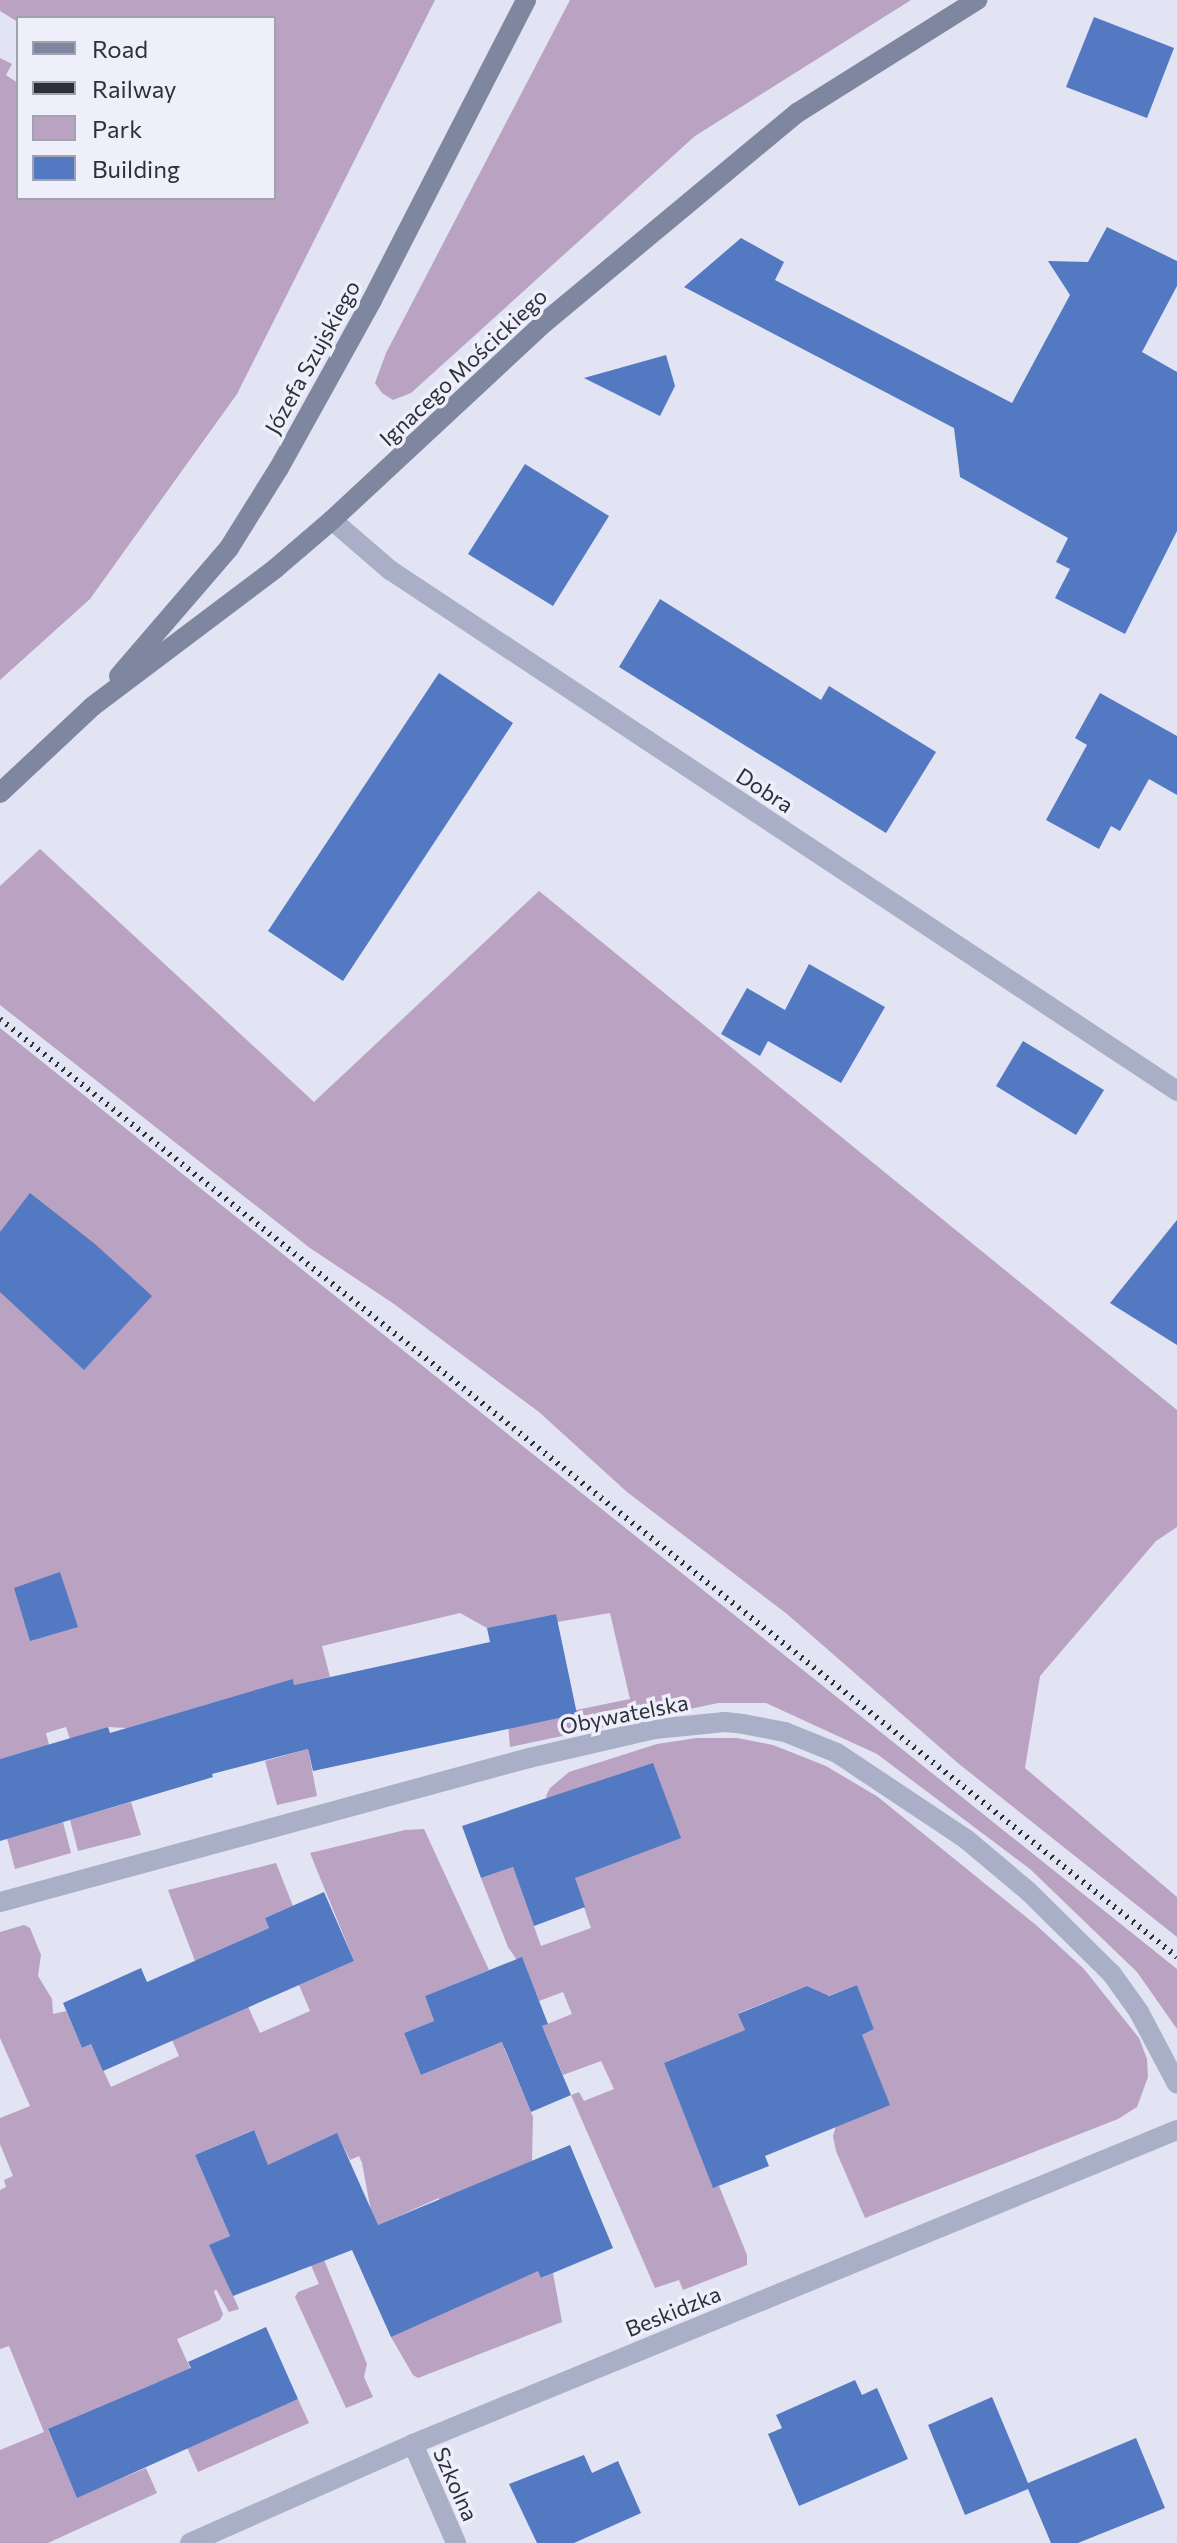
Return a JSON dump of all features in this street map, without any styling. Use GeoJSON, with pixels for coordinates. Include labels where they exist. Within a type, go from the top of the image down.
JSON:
{"type":"FeatureCollection","features":[{"type":"Feature","properties":{"kind":"street","name":"Józefa Szujskiego"},"geometry":{"type":"LineString","coordinates":[[93,706],[229,548],[279,468],[445,161],[526,0]]}},
{"type":"Feature","properties":{"kind":"street","name":"Ignacego Mościckiego"},"geometry":{"type":"LineString","coordinates":[[0,793],[93,706],[276,568],[544,323],[797,113],[977,0]]}},
{"type":"Feature","properties":{"kind":"street","name":"Dobra"},"geometry":{"type":"LineString","coordinates":[[332,520],[390,570],[1177,1091]]}},
{"type":"Feature","properties":{"kind":"street","name":"Obywatelska"},"geometry":{"type":"LineString","coordinates":[[0,1902],[529,1758],[655,1729],[713,1722],[743,1724],[785,1732],[837,1753],[966,1839],[1028,1891],[1112,1974],[1139,2012],[1177,2084]]}},
{"type":"Feature","properties":{"kind":"street","name":"Beskidzka"},"geometry":{"type":"LineString","coordinates":[[190,2543],[413,2444],[1177,2130]]}},
{"type":"Feature","properties":{"kind":"street","name":"Szkolna"},"geometry":{"type":"LineString","coordinates":[[413,2444],[456,2543]]}},
{"type":"Feature","properties":{"kind":"green space"},"geometry":{"type":"Polygon","coordinates":[[[0,0],[435,0],[237,394],[90,599],[0,680],[0,58],[12,64],[6,75],[16,82],[16,200],[276,200],[276,16],[16,16],[16,21],[0,11],[0,0]]]}},
{"type":"Feature","properties":{"kind":"green space"},"geometry":{"type":"Polygon","coordinates":[[[570,0],[911,0],[695,136],[411,393],[393,400],[382,393],[375,383],[386,353],[570,0]]]}},
{"type":"Feature","properties":{"kind":"green space"},"geometry":{"type":"Polygon","coordinates":[[[40,849],[314,1102],[539,891],[1177,1410],[1177,1527],[1156,1541],[1040,1676],[1025,1768],[1177,1897],[1177,1937],[959,1764],[787,1614],[627,1492],[539,1412],[394,1304],[310,1248],[0,1005],[0,886],[40,849]]]}},
{"type":"Feature","properties":{"kind":"green space"},"geometry":{"type":"Polygon","coordinates":[[[0,1028],[1177,1969],[1177,2029],[1137,1972],[1030,1869],[877,1754],[766,1703],[718,1703],[510,1747],[508,1724],[630,1699],[610,1613],[557,1622],[556,1614],[487,1628],[460,1613],[322,1646],[330,1677],[294,1685],[293,1680],[127,1728],[108,1727],[70,1739],[66,1727],[46,1733],[49,1745],[0,1759],[0,1028]]]}},
{"type":"Feature","properties":{"kind":"green space"},"geometry":{"type":"Polygon","coordinates":[[[697,1738],[737,1738],[773,1745],[826,1766],[878,1797],[1036,1925],[1084,1969],[1139,2038],[1147,2059],[1148,2077],[1137,2107],[1118,2119],[865,2218],[836,2151],[833,2136],[862,2035],[874,2029],[857,1985],[820,1999],[816,1990],[807,1986],[739,2013],[745,2030],[664,2063],[713,2187],[719,2186],[747,2255],[747,2265],[683,2290],[679,2280],[655,2288],[571,2095],[579,2092],[584,2101],[614,2089],[601,2061],[563,2075],[544,2031],[504,2048],[533,2117],[532,2161],[499,2175],[542,2278],[553,2273],[562,2322],[418,2378],[413,2375],[391,2337],[466,2258],[439,2198],[374,2227],[362,2163],[359,2156],[350,2160],[337,2134],[301,2204],[367,2364],[364,2377],[373,2397],[346,2408],[295,2297],[298,2292],[319,2284],[253,2130],[195,2155],[230,2236],[210,2245],[239,2309],[229,2312],[216,2289],[214,2292],[223,2314],[220,2320],[177,2339],[219,2433],[298,2399],[309,2423],[198,2472],[158,2382],[48,2430],[77,2497],[146,2468],[157,2493],[48,2543],[0,2543],[0,2450],[44,2432],[9,2346],[0,2349],[0,2190],[6,2187],[4,2180],[13,2176],[0,2144],[0,2118],[30,2106],[0,2038],[0,1932],[24,1925],[30,1928],[41,1955],[38,1976],[52,1999],[53,2014],[66,2011],[82,2048],[91,2044],[111,2087],[179,2056],[156,2003],[203,1982],[168,1890],[276,1863],[293,1906],[265,1918],[269,1928],[222,1949],[260,2033],[310,2011],[299,1985],[354,1961],[310,1853],[405,1830],[424,1829],[489,1970],[425,1996],[434,2021],[404,2033],[421,2075],[572,2014],[563,1992],[539,2001],[531,1981],[508,1947],[481,1878],[513,1867],[541,1946],[591,1928],[546,1796],[550,1788],[569,1772],[657,1744],[697,1738]]]}},
{"type":"Feature","properties":{"kind":"green space"},"geometry":{"type":"Polygon","coordinates":[[[308,1749],[317,1796],[277,1805],[265,1761],[308,1749]]]}},
{"type":"Feature","properties":{"kind":"green space"},"geometry":{"type":"Polygon","coordinates":[[[131,1802],[141,1835],[78,1851],[70,1820],[131,1802]]]}},
{"type":"Feature","properties":{"kind":"green space"},"geometry":{"type":"Polygon","coordinates":[[[63,1822],[71,1853],[15,1869],[7,1838],[63,1822]]]}},
{"type":"Feature","properties":{"kind":"building"},"geometry":{"type":"Polygon","coordinates":[[[1094,17],[1174,48],[1147,118],[1066,87],[1094,17]]]}},
{"type":"Feature","properties":{"kind":"building"},"geometry":{"type":"Polygon","coordinates":[[[1107,227],[1177,261],[1177,286],[1142,352],[1177,372],[1177,531],[1125,634],[1055,598],[1070,569],[1056,562],[1068,538],[960,477],[954,428],[684,287],[741,238],[784,262],[775,280],[1012,403],[1070,295],[1048,261],[1088,262],[1107,227]]]}},
{"type":"Feature","properties":{"kind":"building"},"geometry":{"type":"Polygon","coordinates":[[[666,355],[675,386],[660,416],[584,378],[666,355]]]}},
{"type":"Feature","properties":{"kind":"building"},"geometry":{"type":"Polygon","coordinates":[[[525,464],[609,516],[553,606],[468,554],[525,464]]]}},
{"type":"Feature","properties":{"kind":"building"},"geometry":{"type":"Polygon","coordinates":[[[660,599],[821,700],[829,686],[936,752],[886,833],[619,667],[660,599]]]}},
{"type":"Feature","properties":{"kind":"building"},"geometry":{"type":"Polygon","coordinates":[[[439,673],[513,723],[343,981],[268,931],[439,673]]]}},
{"type":"Feature","properties":{"kind":"building"},"geometry":{"type":"Polygon","coordinates":[[[1100,693],[1177,736],[1177,795],[1149,779],[1120,831],[1111,826],[1099,849],[1046,820],[1087,745],[1075,738],[1100,693]]]}},
{"type":"Feature","properties":{"kind":"building"},"geometry":{"type":"Polygon","coordinates":[[[809,964],[885,1007],[841,1083],[768,1041],[760,1056],[721,1034],[747,988],[785,1010],[809,964]]]}},
{"type":"Feature","properties":{"kind":"building"},"geometry":{"type":"Polygon","coordinates":[[[1023,1041],[1104,1090],[1076,1135],[996,1086],[1023,1041]]]}},
{"type":"Feature","properties":{"kind":"building"},"geometry":{"type":"Polygon","coordinates":[[[30,1193],[95,1244],[152,1296],[84,1370],[0,1292],[0,1232],[30,1193]]]}},
{"type":"Feature","properties":{"kind":"building"},"geometry":{"type":"Polygon","coordinates":[[[1177,1220],[1177,1345],[1110,1303],[1177,1220]]]}},
{"type":"Feature","properties":{"kind":"building"},"geometry":{"type":"Polygon","coordinates":[[[60,1572],[78,1627],[30,1641],[14,1588],[60,1572]]]}},
{"type":"Feature","properties":{"kind":"building"},"geometry":{"type":"Polygon","coordinates":[[[556,1614],[577,1714],[313,1771],[308,1749],[212,1774],[213,1777],[0,1841],[0,1759],[108,1727],[110,1733],[293,1679],[294,1685],[490,1642],[487,1628],[556,1614]]]}},
{"type":"Feature","properties":{"kind":"building"},"geometry":{"type":"Polygon","coordinates":[[[653,1763],[681,1838],[575,1878],[585,1907],[534,1926],[513,1867],[481,1878],[462,1826],[653,1763]]]}},
{"type":"Feature","properties":{"kind":"building"},"geometry":{"type":"Polygon","coordinates":[[[324,1892],[354,1961],[103,2071],[91,2044],[82,2048],[63,2003],[141,1968],[147,1982],[269,1928],[265,1918],[324,1892]]]}},
{"type":"Feature","properties":{"kind":"building"},"geometry":{"type":"Polygon","coordinates":[[[522,1957],[548,2024],[542,2026],[571,2095],[531,2112],[502,2042],[421,2075],[404,2033],[434,2021],[425,1996],[522,1957]]]}},
{"type":"Feature","properties":{"kind":"building"},"geometry":{"type":"Polygon","coordinates":[[[857,1985],[874,2029],[862,2035],[890,2105],[765,2156],[769,2166],[713,2188],[664,2063],[745,2030],[738,2014],[807,1986],[829,1996],[857,1985]]]}},
{"type":"Feature","properties":{"kind":"building"},"geometry":{"type":"Polygon","coordinates":[[[254,2130],[268,2165],[337,2133],[378,2225],[570,2145],[613,2248],[541,2278],[538,2271],[391,2337],[352,2250],[233,2296],[209,2245],[230,2236],[195,2155],[254,2130]]]}},
{"type":"Feature","properties":{"kind":"building"},"geometry":{"type":"Polygon","coordinates":[[[266,2327],[298,2399],[77,2498],[48,2429],[191,2368],[188,2362],[266,2327]]]}},
{"type":"Feature","properties":{"kind":"building"},"geometry":{"type":"Polygon","coordinates":[[[855,2380],[862,2395],[877,2388],[908,2459],[799,2506],[768,2434],[782,2428],[776,2415],[855,2380]]]}},
{"type":"Feature","properties":{"kind":"building"},"geometry":{"type":"Polygon","coordinates":[[[992,2397],[1028,2483],[1136,2438],[1165,2508],[1078,2543],[1051,2543],[1028,2489],[965,2515],[928,2425],[992,2397]]]}},
{"type":"Feature","properties":{"kind":"building"},"geometry":{"type":"Polygon","coordinates":[[[584,2455],[592,2473],[618,2461],[641,2513],[574,2543],[537,2543],[509,2484],[584,2455]]]}},
{"type":"Feature","properties":{"kind":"railway"},"geometry":{"type":"LineString","coordinates":[[0,1019],[1177,1957]]}}]}
